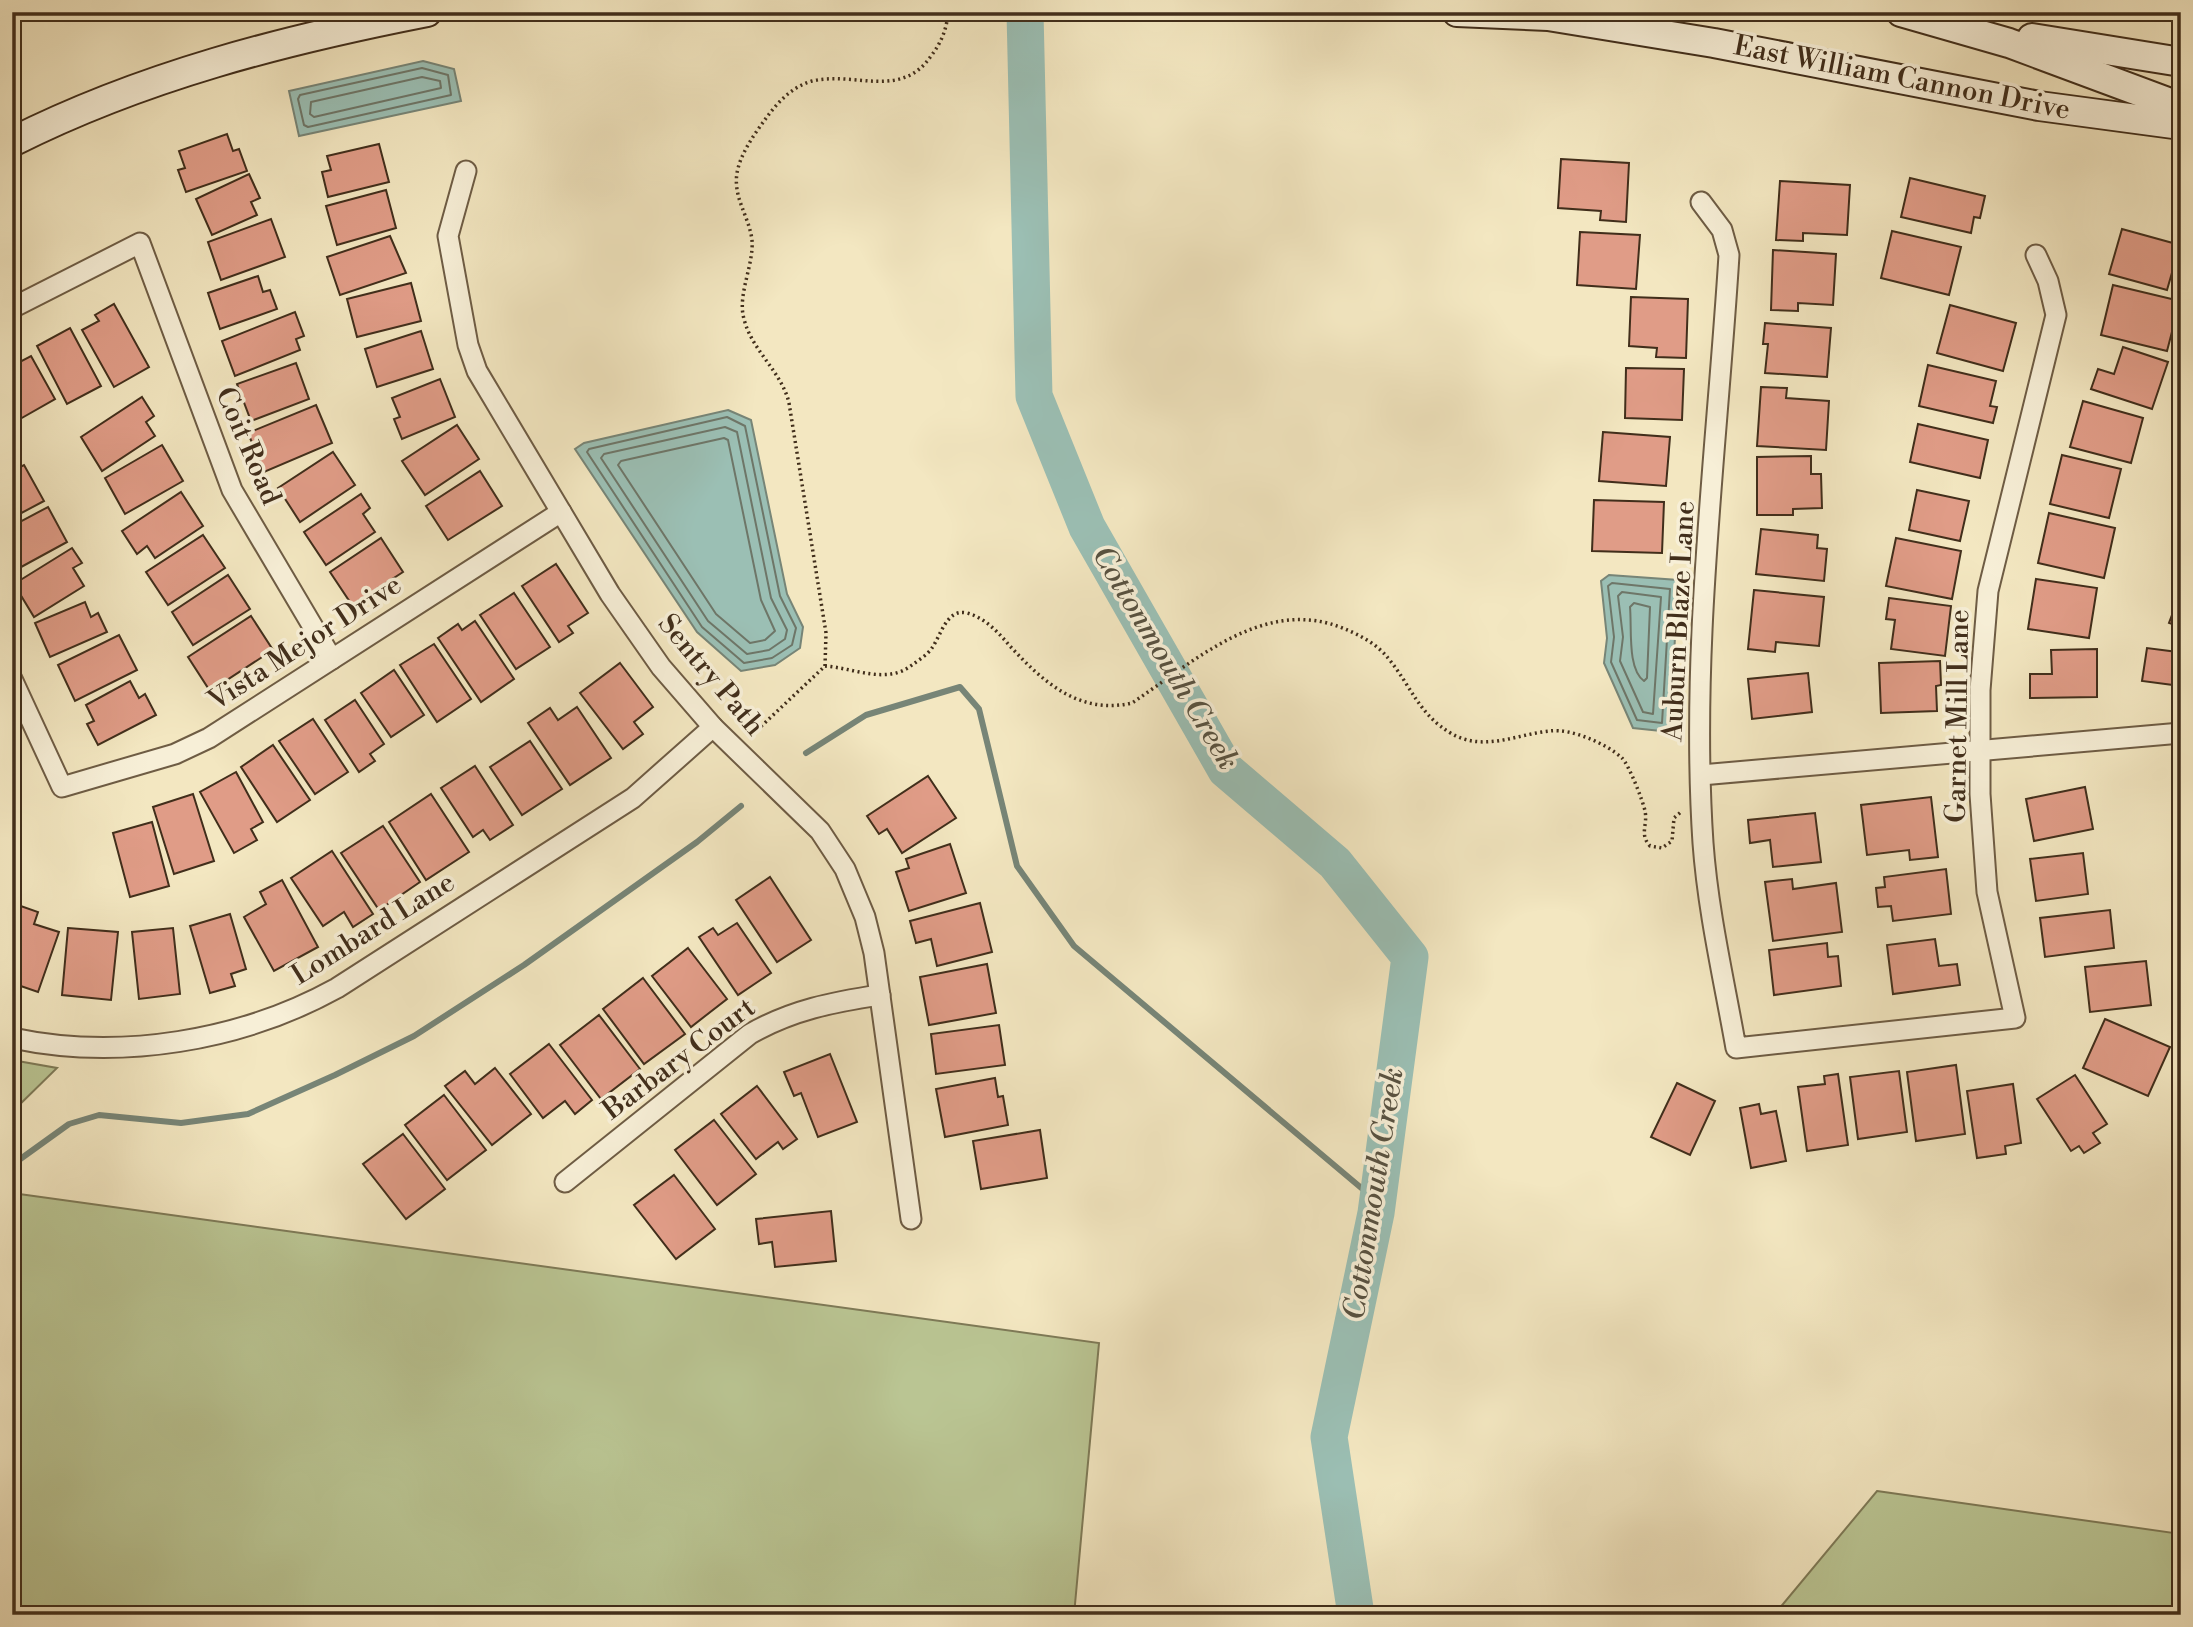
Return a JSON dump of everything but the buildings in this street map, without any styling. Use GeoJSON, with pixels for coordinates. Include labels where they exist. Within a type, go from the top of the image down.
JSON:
{"type":"FeatureCollection","features":[{"type":"Feature","properties":{"kind":"street"},"geometry":{"type":"LineString","coordinates":[[12,142],[59,118],[220,59],[427,12]]}},
{"type":"Feature","properties":{"kind":"street","name":"East William Cannon Drive"},"geometry":{"type":"LineString","coordinates":[[1457,12],[1548,16],[1714,43],[2039,106],[2181,125]]}},
{"type":"Feature","properties":{"kind":"street","name":"East William Cannon Drive"},"geometry":{"type":"LineString","coordinates":[[1902,12],[2108,52],[2181,62]]}},
{"type":"Feature","properties":{"kind":"street","name":"East William Cannon Drive"},"geometry":{"type":"LineString","coordinates":[[1902,12],[2009,43],[2181,107]]}},
{"type":"Feature","properties":{"kind":"street","name":"Sentry Path"},"geometry":{"type":"LineString","coordinates":[[466,171],[448,236],[468,345],[478,371],[561,512],[648,650],[713,727],[820,831],[845,869],[865,917],[880,995],[911,1219]]}},
{"type":"Feature","properties":{"kind":"street","name":"Auburn Blaze Lane"},"geometry":{"type":"LineString","coordinates":[[1701,202],[1722,230],[1729,255],[1700,663],[1703,844],[1710,906],[1736,1048]]}},
{"type":"Feature","properties":{"kind":"street","name":"Coit Road"},"geometry":{"type":"LineString","coordinates":[[12,308],[140,243],[232,491],[332,659]]}},
{"type":"Feature","properties":{"kind":"street","name":"Garnet Mill Lane"},"geometry":{"type":"LineString","coordinates":[[1736,1048],[2015,1018],[1987,892],[1980,690],[1988,591],[2056,315],[2048,281],[2036,255]]}},
{"type":"Feature","properties":{"kind":"street","name":"Vista Mejor Drive"},"geometry":{"type":"LineString","coordinates":[[12,679],[62,787],[175,754],[209,738],[561,512]]}},
{"type":"Feature","properties":{"kind":"street","name":"Lombard Lane"},"geometry":{"type":"LineString","coordinates":[[12,1038],[93,1046],[186,1041],[243,1029],[299,1008],[337,988],[633,798],[713,727]]}},
{"type":"Feature","properties":{"kind":"street"},"geometry":{"type":"LineString","coordinates":[[1701,775],[2181,733]]}},
{"type":"Feature","properties":{"kind":"street","name":"Barbary Court"},"geometry":{"type":"LineString","coordinates":[[565,1182],[759,1029],[777,1019],[818,1005],[880,995]]}},
{"type":"Feature","properties":{"kind":"path"},"geometry":{"type":"LineString","coordinates":[[753,734],[825,666],[826,633],[789,403],[783,384],[763,359],[743,316],[752,249],[749,227],[739,203],[737,171],[755,133],[785,96],[811,82],[881,83],[911,77],[926,64],[937,48],[947,23],[948,12]]}},
{"type":"Feature","properties":{"kind":"path"},"geometry":{"type":"LineString","coordinates":[[825,666],[885,676],[904,671],[932,649],[949,620],[965,612],[989,625],[1055,690],[1074,699],[1114,707],[1132,703],[1244,631],[1268,622],[1296,617],[1328,622],[1359,635],[1387,657],[1424,714],[1456,736],[1494,743],[1562,730],[1574,732],[1622,758],[1645,811],[1643,834],[1650,846],[1662,848],[1672,841],[1674,818],[1682,811]]}},
{"type":"Feature","properties":{"kind":"green space"},"geometry":{"type":"Polygon","coordinates":[[[12,1060],[57,1068],[12,1112],[12,1060]]]}},
{"type":"Feature","properties":{"kind":"green space"},"geometry":{"type":"Polygon","coordinates":[[[12,1193],[1099,1343],[1074,1615],[12,1615],[12,1193]]]}},
{"type":"Feature","properties":{"kind":"green space"},"geometry":{"type":"Polygon","coordinates":[[[1877,1491],[2181,1534],[2181,1615],[1774,1615],[1877,1491]]]}},
{"type":"Feature","properties":{"kind":"water"},"geometry":{"type":"Polygon","coordinates":[[[423,61],[454,69],[461,101],[299,136],[289,91],[423,61]]]}},
{"type":"Feature","properties":{"kind":"water"},"geometry":{"type":"Polygon","coordinates":[[[728,410],[751,420],[787,594],[803,627],[800,648],[775,665],[741,671],[697,632],[575,449],[584,443],[728,410]]]}},
{"type":"Feature","properties":{"kind":"water"},"geometry":{"type":"Polygon","coordinates":[[[1609,575],[1678,580],[1670,732],[1633,728],[1604,663],[1607,638],[1601,581],[1609,575]]]}},
{"type":"Feature","properties":{"kind":"waterway","name":"Cottonmouth Creek"},"geometry":{"type":"LineString","coordinates":[[1025,12],[1034,396],[1087,527],[1226,770],[1335,863],[1410,957],[1376,1213],[1329,1437],[1356,1615]]}},
{"type":"Feature","properties":{"kind":"waterway"},"geometry":{"type":"LineString","coordinates":[[806,753],[866,715],[960,687],[979,709],[1017,866],[1074,946],[1378,1202]]}},
{"type":"Feature","properties":{"kind":"waterway"},"geometry":{"type":"LineString","coordinates":[[12,1165],[69,1124],[99,1115],[181,1123],[248,1114],[335,1075],[414,1036],[524,965],[697,842],[741,806]]}}]}
